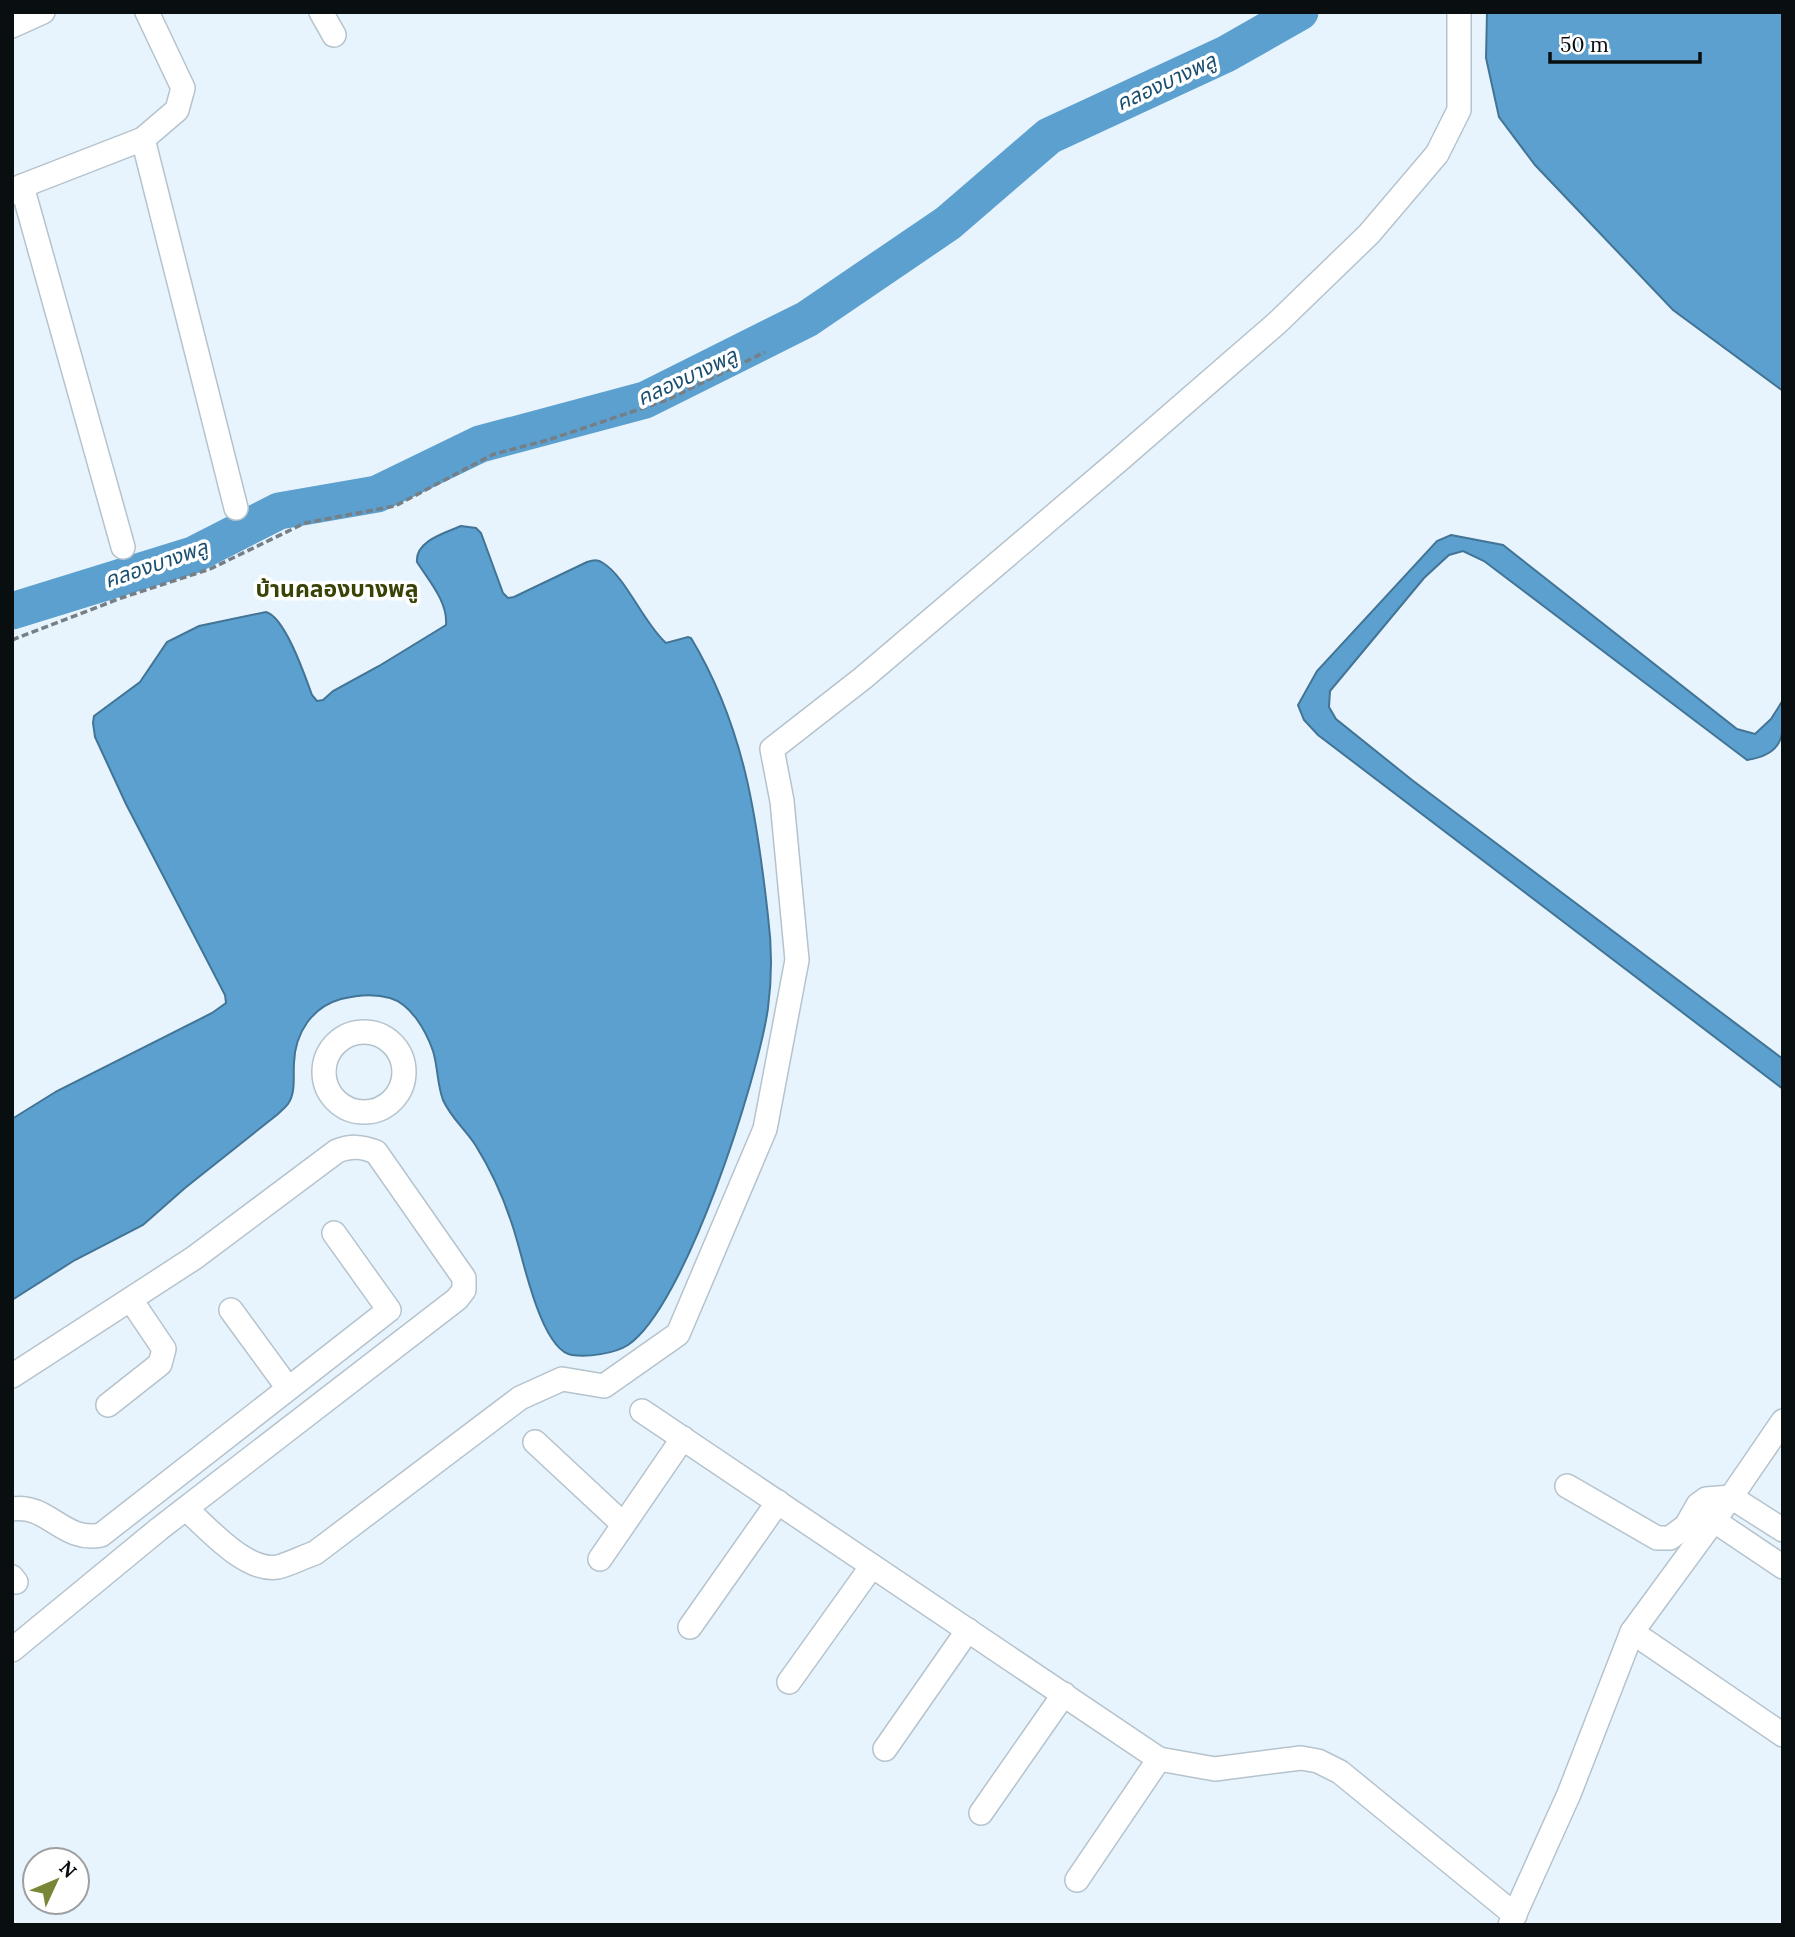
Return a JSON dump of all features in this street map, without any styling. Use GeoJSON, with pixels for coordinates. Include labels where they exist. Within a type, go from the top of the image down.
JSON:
{"type":"FeatureCollection","features":[{"type":"Feature","properties":{"kind":"street"},"geometry":{"type":"LineString","coordinates":[[12,26],[43,12]]}},
{"type":"Feature","properties":{"kind":"street"},"geometry":{"type":"LineString","coordinates":[[123,547],[17,189],[143,139],[177,110],[183,88],[147,12]]}},
{"type":"Feature","properties":{"kind":"street"},"geometry":{"type":"LineString","coordinates":[[321,12],[334,35]]}},
{"type":"Feature","properties":{"kind":"street"},"geometry":{"type":"LineString","coordinates":[[186,1508],[248,1562],[275,1567],[315,1553],[520,1398],[562,1379],[604,1386],[678,1334],[765,1129],[797,960],[782,801],[772,749],[863,678],[1128,453],[1277,323],[1369,234],[1437,154],[1459,110],[1459,12]]}},
{"type":"Feature","properties":{"kind":"street"},"geometry":{"type":"LineString","coordinates":[[143,139],[236,508]]}},
{"type":"Feature","properties":{"kind":"street"},"geometry":{"type":"LineString","coordinates":[[365,1147],[366,1112]]}},
{"type":"Feature","properties":{"kind":"street"},"geometry":{"type":"LineString","coordinates":[[12,1376],[194,1258],[337,1151],[350,1146],[365,1147],[376,1152],[464,1278],[464,1290],[457,1299],[186,1508],[12,1650]]}},
{"type":"Feature","properties":{"kind":"street"},"geometry":{"type":"LineString","coordinates":[[12,1509],[30,1510],[47,1517],[74,1535],[88,1538],[101,1535],[389,1310],[334,1233]]}},
{"type":"Feature","properties":{"kind":"street"},"geometry":{"type":"LineString","coordinates":[[108,1405],[160,1364],[163,1358],[164,1349],[131,1300]]}},
{"type":"Feature","properties":{"kind":"street"},"geometry":{"type":"LineString","coordinates":[[231,1310],[288,1388]]}},
{"type":"Feature","properties":{"kind":"street"},"geometry":{"type":"LineString","coordinates":[[642,1411],[1159,1759],[1215,1769],[1301,1759],[1318,1761],[1340,1772],[1513,1920],[1569,1794],[1632,1632],[1783,1421]]}},
{"type":"Feature","properties":{"kind":"street"},"geometry":{"type":"LineString","coordinates":[[600,1559],[682,1438]]}},
{"type":"Feature","properties":{"kind":"street"},"geometry":{"type":"LineString","coordinates":[[535,1442],[624,1524]]}},
{"type":"Feature","properties":{"kind":"street"},"geometry":{"type":"LineString","coordinates":[[1567,1486],[1657,1538],[1670,1538],[1686,1526],[1698,1505],[1706,1499],[1731,1497],[1783,1530]]}},
{"type":"Feature","properties":{"kind":"street"},"geometry":{"type":"LineString","coordinates":[[690,1627],[778,1502]]}},
{"type":"Feature","properties":{"kind":"street"},"geometry":{"type":"LineString","coordinates":[[1713,1520],[1783,1567]]}},
{"type":"Feature","properties":{"kind":"street"},"geometry":{"type":"LineString","coordinates":[[789,1682],[872,1566]]}},
{"type":"Feature","properties":{"kind":"street"},"geometry":{"type":"LineString","coordinates":[[885,1749],[968,1630]]}},
{"type":"Feature","properties":{"kind":"street"},"geometry":{"type":"LineString","coordinates":[[1632,1632],[1783,1735]]}},
{"type":"Feature","properties":{"kind":"street"},"geometry":{"type":"LineString","coordinates":[[981,1813],[1064,1695]]}},
{"type":"Feature","properties":{"kind":"street"},"geometry":{"type":"LineString","coordinates":[[1077,1880],[1159,1759]]}},
{"type":"Feature","properties":{"kind":"path"},"geometry":{"type":"LineString","coordinates":[[12,640],[121,598],[210,569],[305,523],[395,506],[494,454],[548,440],[667,400],[765,352]]}},
{"type":"Feature","properties":{"kind":"water"},"geometry":{"type":"Polygon","coordinates":[[[1487,12],[1783,12],[1783,391],[1673,310],[1535,165],[1499,117],[1486,58],[1487,12]]]}},
{"type":"Feature","properties":{"kind":"water"},"geometry":{"type":"Polygon","coordinates":[[[461,526],[476,528],[481,533],[503,593],[508,598],[587,562],[595,560],[603,563],[619,579],[666,643],[691,638],[709,671],[736,739],[753,808],[764,879],[771,951],[768,1008],[750,1085],[716,1189],[673,1286],[650,1323],[628,1345],[616,1351],[593,1355],[572,1355],[562,1350],[552,1339],[537,1307],[510,1219],[495,1181],[476,1146],[443,1100],[433,1051],[422,1027],[398,1001],[384,996],[365,995],[331,1003],[307,1023],[295,1052],[292,1095],[288,1104],[278,1114],[143,1225],[75,1260],[12,1300],[12,1119],[57,1091],[212,1013],[226,1003],[225,995],[126,804],[95,737],[94,716],[140,682],[167,642],[199,626],[266,612],[273,616],[287,635],[312,695],[317,701],[323,700],[333,691],[446,625],[441,600],[417,562],[418,555],[426,543],[461,526]]]}},
{"type":"Feature","properties":{"kind":"water"},"geometry":{"type":"Polygon","coordinates":[[[1451,535],[1503,545],[1737,729],[1755,734],[1771,719],[1783,700],[1782,732],[1776,747],[1770,753],[1747,760],[1484,561],[1463,551],[1449,555],[1424,578],[1330,691],[1329,707],[1336,719],[1412,780],[1783,1059],[1783,1089],[1318,735],[1304,720],[1298,705],[1317,671],[1437,541],[1451,535]]]}},
{"type":"Feature","properties":{"kind":"waterway","name":"คลองบางพลู"},"geometry":{"type":"LineString","coordinates":[[12,611],[193,555],[279,511],[377,494],[480,444],[645,400],[807,319],[948,223],[1049,136],[1226,54],[1300,12]]}},
{"type":"Feature","properties":{"kind":"district","name":"บ้านคลองบางพลู"},"geometry":{"type":"Point","coordinates":[337,589]}}]}
